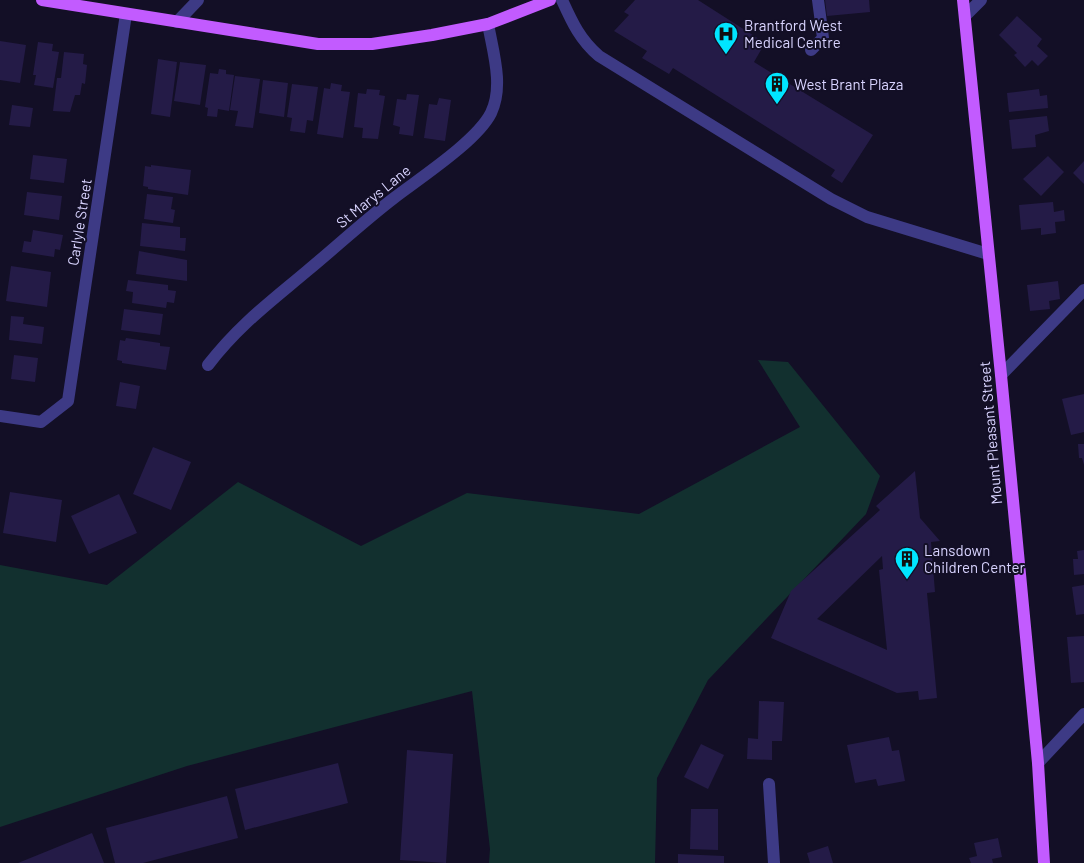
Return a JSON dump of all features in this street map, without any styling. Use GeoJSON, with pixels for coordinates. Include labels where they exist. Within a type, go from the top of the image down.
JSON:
{"type":"FeatureCollection","features":[{"type":"Feature","properties":{"kind":"main road"},"geometry":{"type":"LineString","coordinates":[[42,0],[318,44],[372,44],[488,24],[550,0]]}},
{"type":"Feature","properties":{"kind":"main road","name":"Mount Pleasant Street"},"geometry":{"type":"LineString","coordinates":[[963,0],[1038,763],[1044,863]]}},
{"type":"Feature","properties":{"kind":"street"},"geometry":{"type":"LineString","coordinates":[[177,22],[198,0]]}},
{"type":"Feature","properties":{"kind":"street"},"geometry":{"type":"LineString","coordinates":[[562,0],[575,30],[588,47],[599,56],[789,175],[867,217],[988,254]]}},
{"type":"Feature","properties":{"kind":"street"},"geometry":{"type":"LineString","coordinates":[[811,50],[823,38],[818,0]]}},
{"type":"Feature","properties":{"kind":"street"},"geometry":{"type":"LineString","coordinates":[[965,16],[981,0]]}},
{"type":"Feature","properties":{"kind":"street","name":"Carlyle Street"},"geometry":{"type":"LineString","coordinates":[[0,416],[41,422],[68,401],[126,14]]}},
{"type":"Feature","properties":{"kind":"street","name":"St Marys Lane"},"geometry":{"type":"LineString","coordinates":[[208,365],[225,343],[254,313],[291,285],[371,215],[467,141],[485,122],[494,105],[497,85],[488,24]]}},
{"type":"Feature","properties":{"kind":"street"},"geometry":{"type":"LineString","coordinates":[[1001,375],[1084,290]]}},
{"type":"Feature","properties":{"kind":"street"},"geometry":{"type":"LineString","coordinates":[[1038,763],[1084,714]]}},
{"type":"Feature","properties":{"kind":"street"},"geometry":{"type":"LineString","coordinates":[[769,784],[774,863]]}},
{"type":"Feature","properties":{"kind":"green space"},"geometry":{"type":"Polygon","coordinates":[[[758,360],[788,362],[880,476],[866,514],[708,680],[657,778],[655,863],[489,863],[490,849],[472,691],[187,766],[0,827],[0,565],[107,585],[238,482],[361,546],[467,493],[639,514],[800,427],[758,360]]]}},
{"type":"Feature","properties":{"kind":"building","name":"West Brant Plaza"},"geometry":{"type":"Polygon","coordinates":[[[635,0],[698,0],[765,43],[754,62],[873,135],[842,183],[831,176],[835,170],[673,68],[669,74],[642,58],[647,51],[614,31],[629,15],[624,12],[635,0]]]}},
{"type":"Feature","properties":{"kind":"building"},"geometry":{"type":"Polygon","coordinates":[[[825,0],[869,0],[870,12],[827,16],[825,0]]]}},
{"type":"Feature","properties":{"kind":"building"},"geometry":{"type":"Polygon","coordinates":[[[1017,16],[1042,39],[1037,46],[1048,56],[1038,66],[1032,60],[1025,67],[1014,55],[1017,53],[999,35],[1017,16]]]}},
{"type":"Feature","properties":{"kind":"building"},"geometry":{"type":"Polygon","coordinates":[[[0,41],[26,45],[20,83],[0,80],[0,41]]]}},
{"type":"Feature","properties":{"kind":"building"},"geometry":{"type":"Polygon","coordinates":[[[38,42],[53,44],[52,51],[59,52],[53,88],[34,85],[36,75],[33,75],[38,42]]]}},
{"type":"Feature","properties":{"kind":"building"},"geometry":{"type":"Polygon","coordinates":[[[64,52],[84,54],[83,64],[87,65],[85,84],[82,83],[80,95],[75,95],[70,112],[53,111],[57,78],[61,78],[64,52]]]}},
{"type":"Feature","properties":{"kind":"building"},"geometry":{"type":"Polygon","coordinates":[[[158,59],[177,62],[170,117],[151,114],[158,59]]]}},
{"type":"Feature","properties":{"kind":"building"},"geometry":{"type":"Polygon","coordinates":[[[180,62],[206,65],[200,105],[174,101],[180,62]]]}},
{"type":"Feature","properties":{"kind":"building"},"geometry":{"type":"Polygon","coordinates":[[[219,69],[226,70],[226,74],[234,75],[229,111],[218,109],[217,117],[207,116],[208,108],[205,107],[210,73],[218,74],[219,69]]]}},
{"type":"Feature","properties":{"kind":"building"},"geometry":{"type":"Polygon","coordinates":[[[235,76],[260,79],[253,128],[235,126],[238,111],[230,110],[235,76]]]}},
{"type":"Feature","properties":{"kind":"building"},"geometry":{"type":"Polygon","coordinates":[[[263,80],[288,83],[284,117],[259,113],[263,80]]]}},
{"type":"Feature","properties":{"kind":"building"},"geometry":{"type":"Polygon","coordinates":[[[331,83],[342,85],[341,91],[350,92],[343,138],[317,134],[324,88],[330,89],[331,83]]]}},
{"type":"Feature","properties":{"kind":"building"},"geometry":{"type":"Polygon","coordinates":[[[292,84],[318,87],[313,121],[307,120],[305,133],[290,131],[292,118],[287,117],[292,84]]]}},
{"type":"Feature","properties":{"kind":"building"},"geometry":{"type":"Polygon","coordinates":[[[367,89],[380,90],[379,95],[385,96],[378,139],[362,138],[363,128],[354,127],[358,93],[366,94],[367,89]]]}},
{"type":"Feature","properties":{"kind":"building"},"geometry":{"type":"Polygon","coordinates":[[[1039,89],[1040,96],[1047,95],[1048,108],[1009,112],[1007,93],[1039,89]]]}},
{"type":"Feature","properties":{"kind":"building"},"geometry":{"type":"Polygon","coordinates":[[[407,94],[419,95],[413,136],[399,134],[400,127],[393,125],[397,99],[406,100],[407,94]]]}},
{"type":"Feature","properties":{"kind":"building"},"geometry":{"type":"Polygon","coordinates":[[[439,98],[451,100],[445,141],[424,138],[429,104],[437,105],[439,98]]]}},
{"type":"Feature","properties":{"kind":"building"},"geometry":{"type":"Polygon","coordinates":[[[12,105],[33,108],[30,127],[9,125],[12,105]]]}},
{"type":"Feature","properties":{"kind":"building"},"geometry":{"type":"Polygon","coordinates":[[[1047,116],[1049,131],[1035,135],[1036,147],[1012,149],[1009,120],[1047,116]]]}},
{"type":"Feature","properties":{"kind":"building"},"geometry":{"type":"Polygon","coordinates":[[[33,155],[67,159],[64,183],[30,179],[33,155]]]}},
{"type":"Feature","properties":{"kind":"building"},"geometry":{"type":"Polygon","coordinates":[[[1048,156],[1064,172],[1041,196],[1023,179],[1048,156]]]}},
{"type":"Feature","properties":{"kind":"building"},"geometry":{"type":"Polygon","coordinates":[[[1084,161],[1084,184],[1073,173],[1084,161]]]}},
{"type":"Feature","properties":{"kind":"building"},"geometry":{"type":"Polygon","coordinates":[[[151,165],[191,170],[188,195],[148,189],[148,187],[143,186],[145,166],[151,167],[151,165]]]}},
{"type":"Feature","properties":{"kind":"building"},"geometry":{"type":"Polygon","coordinates":[[[27,192],[62,196],[59,220],[24,215],[27,192]]]}},
{"type":"Feature","properties":{"kind":"building"},"geometry":{"type":"Polygon","coordinates":[[[147,194],[173,197],[171,209],[175,210],[173,223],[144,219],[147,194]]]}},
{"type":"Feature","properties":{"kind":"building"},"geometry":{"type":"Polygon","coordinates":[[[1053,202],[1054,212],[1064,210],[1065,221],[1055,222],[1056,233],[1041,235],[1041,228],[1021,230],[1019,205],[1053,202]]]}},
{"type":"Feature","properties":{"kind":"building"},"geometry":{"type":"Polygon","coordinates":[[[142,223],[180,227],[180,238],[186,238],[185,251],[140,246],[142,223]]]}},
{"type":"Feature","properties":{"kind":"building"},"geometry":{"type":"Polygon","coordinates":[[[33,230],[63,235],[60,250],[55,249],[54,257],[22,252],[24,241],[31,242],[33,230]]]}},
{"type":"Feature","properties":{"kind":"building"},"geometry":{"type":"Polygon","coordinates":[[[139,251],[187,260],[187,281],[136,274],[139,251]]]}},
{"type":"Feature","properties":{"kind":"building"},"geometry":{"type":"Polygon","coordinates":[[[11,266],[51,272],[47,307],[6,301],[11,266]]]}},
{"type":"Feature","properties":{"kind":"building"},"geometry":{"type":"Polygon","coordinates":[[[128,280],[168,285],[168,290],[176,291],[174,303],[167,302],[166,308],[132,303],[133,292],[126,291],[128,280]]]}},
{"type":"Feature","properties":{"kind":"building"},"geometry":{"type":"Polygon","coordinates":[[[1058,281],[1060,299],[1049,301],[1050,309],[1030,311],[1027,285],[1058,281]]]}},
{"type":"Feature","properties":{"kind":"building"},"geometry":{"type":"Polygon","coordinates":[[[124,309],[163,314],[160,335],[121,330],[124,309]]]}},
{"type":"Feature","properties":{"kind":"building"},"geometry":{"type":"Polygon","coordinates":[[[11,316],[24,317],[23,324],[44,327],[42,344],[9,340],[11,316]]]}},
{"type":"Feature","properties":{"kind":"building"},"geometry":{"type":"Polygon","coordinates":[[[126,338],[160,343],[160,346],[170,347],[166,370],[122,363],[122,361],[117,360],[120,340],[125,341],[126,338]]]}},
{"type":"Feature","properties":{"kind":"building"},"geometry":{"type":"Polygon","coordinates":[[[14,355],[38,358],[35,382],[11,379],[14,355]]]}},
{"type":"Feature","properties":{"kind":"building"},"geometry":{"type":"Polygon","coordinates":[[[120,382],[140,386],[136,409],[116,406],[120,382]]]}},
{"type":"Feature","properties":{"kind":"building"},"geometry":{"type":"Polygon","coordinates":[[[1084,394],[1084,432],[1071,435],[1062,399],[1084,394]]]}},
{"type":"Feature","properties":{"kind":"building"},"geometry":{"type":"Polygon","coordinates":[[[1078,444],[1084,444],[1084,465],[1082,458],[1079,458],[1078,444]]]}},
{"type":"Feature","properties":{"kind":"building"},"geometry":{"type":"Polygon","coordinates":[[[153,447],[191,462],[171,510],[133,494],[153,447]]]}},
{"type":"Feature","properties":{"kind":"building","name":"Lansdown Children Center"},"geometry":{"type":"Polygon","coordinates":[[[915,471],[920,518],[940,541],[931,542],[935,592],[927,593],[937,698],[919,700],[918,691],[897,693],[771,638],[791,591],[880,510],[876,506],[915,471]],[[882,556],[817,619],[887,650],[879,570],[883,569],[882,556]]]}},
{"type":"Feature","properties":{"kind":"building"},"geometry":{"type":"Polygon","coordinates":[[[10,492],[62,500],[56,542],[3,533],[10,492]]]}},
{"type":"Feature","properties":{"kind":"building"},"geometry":{"type":"Polygon","coordinates":[[[119,494],[137,533],[89,554],[71,516],[119,494]]]}},
{"type":"Feature","properties":{"kind":"building"},"geometry":{"type":"Polygon","coordinates":[[[1084,550],[1084,574],[1074,575],[1073,559],[1078,559],[1077,551],[1084,550]]]}},
{"type":"Feature","properties":{"kind":"building"},"geometry":{"type":"Polygon","coordinates":[[[1084,585],[1084,614],[1076,615],[1072,587],[1084,585]]]}},
{"type":"Feature","properties":{"kind":"building"},"geometry":{"type":"Polygon","coordinates":[[[1084,636],[1084,682],[1071,683],[1067,637],[1084,636]]]}},
{"type":"Feature","properties":{"kind":"building"},"geometry":{"type":"Polygon","coordinates":[[[759,701],[784,702],[782,741],[772,741],[772,760],[747,759],[748,738],[758,739],[759,701]]]}},
{"type":"Feature","properties":{"kind":"building"},"geometry":{"type":"Polygon","coordinates":[[[889,737],[892,751],[899,750],[905,781],[878,786],[876,779],[855,783],[847,745],[889,737]]]}},
{"type":"Feature","properties":{"kind":"building"},"geometry":{"type":"Polygon","coordinates":[[[701,744],[724,755],[708,789],[684,777],[701,744]]]}},
{"type":"Feature","properties":{"kind":"building"},"geometry":{"type":"Polygon","coordinates":[[[407,750],[453,754],[446,863],[400,860],[407,750]]]}},
{"type":"Feature","properties":{"kind":"building"},"geometry":{"type":"Polygon","coordinates":[[[338,763],[348,803],[245,830],[235,789],[338,763]]]}},
{"type":"Feature","properties":{"kind":"building"},"geometry":{"type":"Polygon","coordinates":[[[227,796],[238,838],[143,863],[115,863],[106,828],[227,796]]]}},
{"type":"Feature","properties":{"kind":"building"},"geometry":{"type":"Polygon","coordinates":[[[691,809],[718,809],[718,850],[690,849],[691,809]]]}},
{"type":"Feature","properties":{"kind":"building"},"geometry":{"type":"Polygon","coordinates":[[[92,833],[104,863],[18,863],[92,833]]]}},
{"type":"Feature","properties":{"kind":"building"},"geometry":{"type":"Polygon","coordinates":[[[998,838],[1002,857],[992,859],[993,863],[971,863],[969,858],[977,856],[974,843],[998,838]]]}},
{"type":"Feature","properties":{"kind":"building"},"geometry":{"type":"Polygon","coordinates":[[[828,846],[833,863],[810,863],[807,853],[828,846]]]}},
{"type":"Feature","properties":{"kind":"building"},"geometry":{"type":"Polygon","coordinates":[[[678,854],[724,856],[724,863],[678,863],[678,854]]]}},
{"type":"Feature","properties":{"kind":"place","name":"Brantford West Medical Centre"},"geometry":{"type":"Point","coordinates":[726,55]}},
{"type":"Feature","properties":{"kind":"place","name":"West Brant Plaza"},"geometry":{"type":"Point","coordinates":[777,105]}},
{"type":"Feature","properties":{"kind":"place","name":"Lansdown Children Center"},"geometry":{"type":"Point","coordinates":[907,580]}}]}
